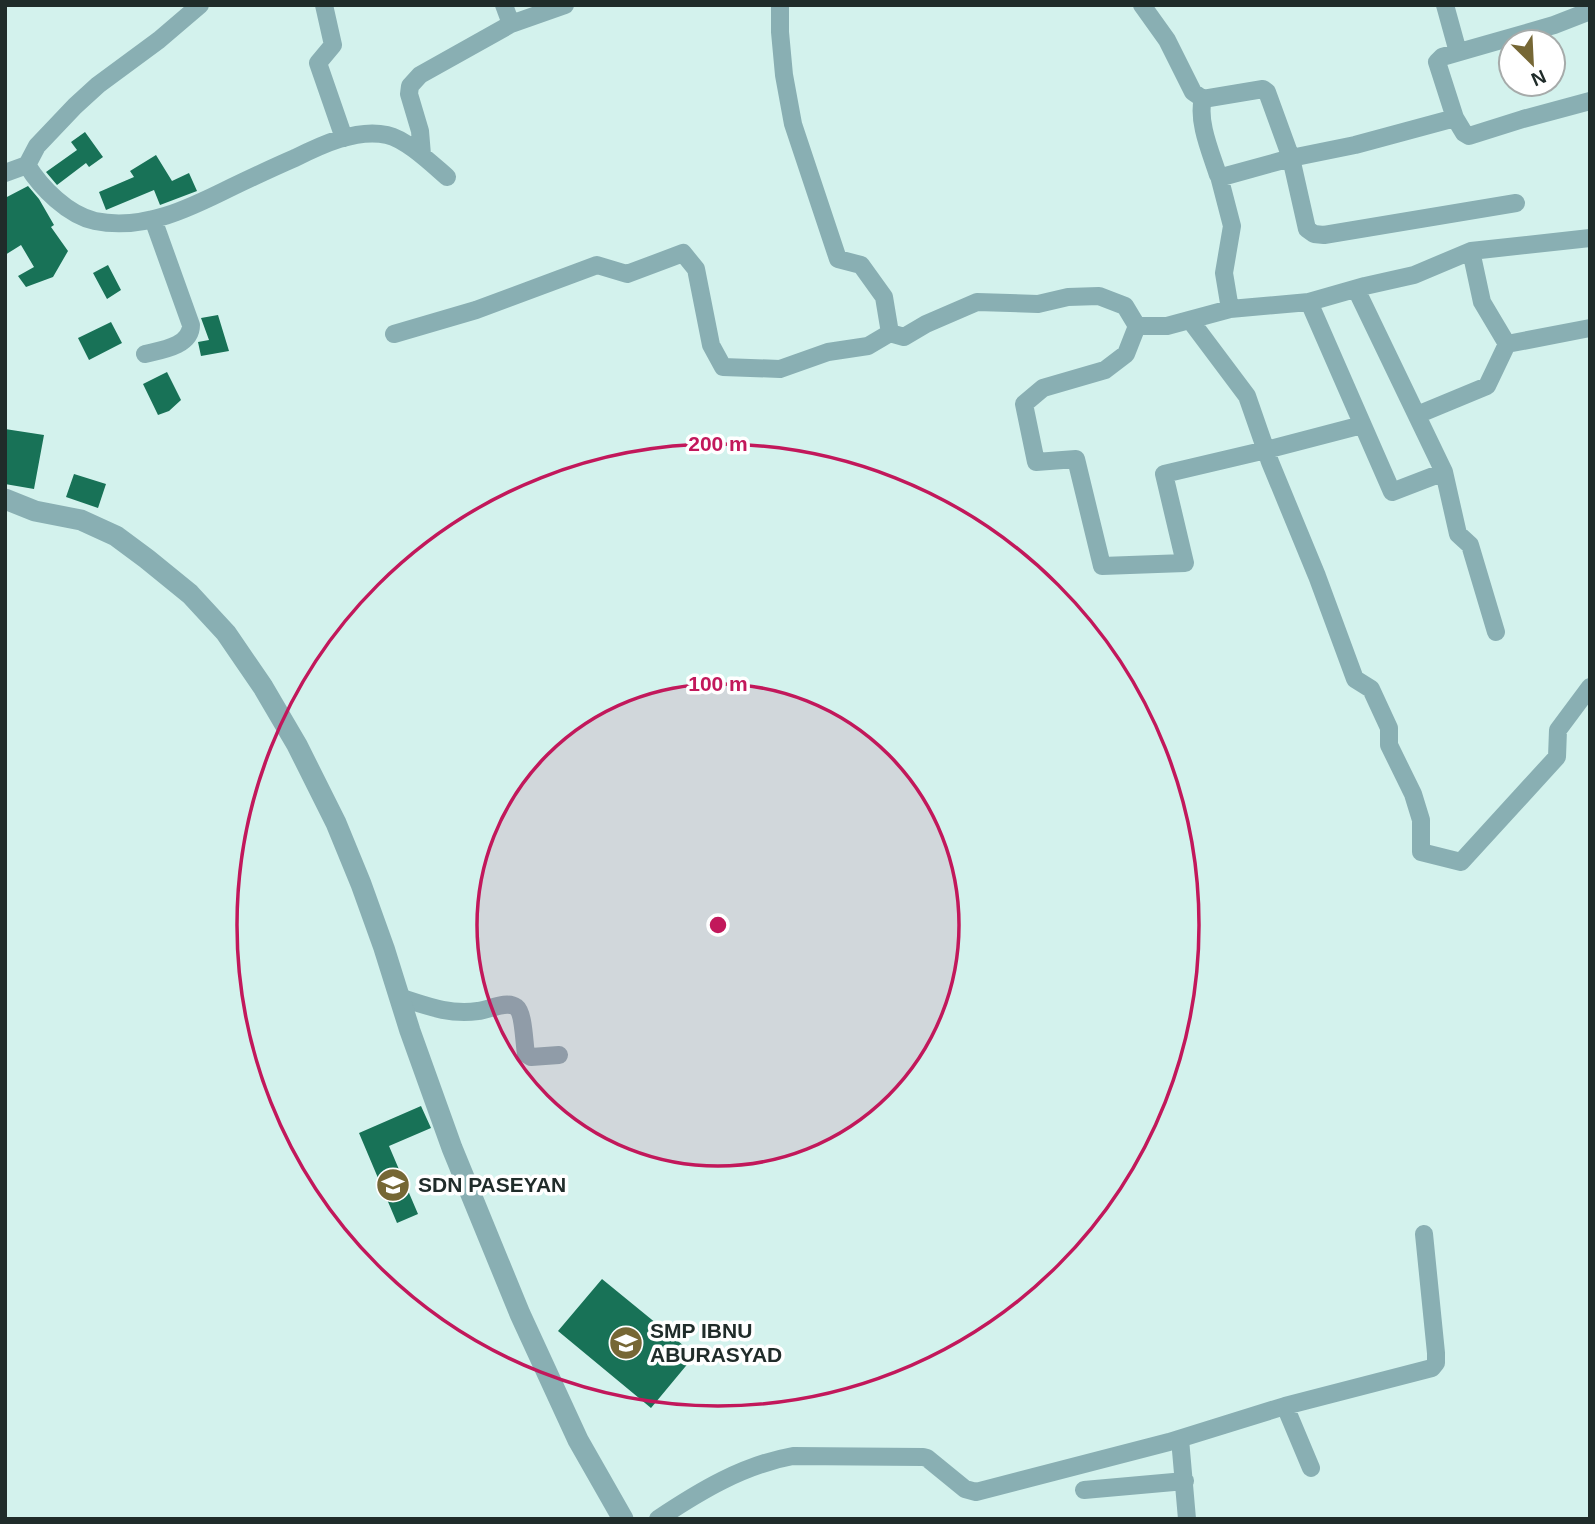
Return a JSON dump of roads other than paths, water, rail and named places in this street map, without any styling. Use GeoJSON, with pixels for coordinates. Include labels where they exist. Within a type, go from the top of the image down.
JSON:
{"type":"FeatureCollection","features":[{"type":"Feature","properties":{"kind":"street"},"geometry":{"type":"LineString","coordinates":[[5,173],[27,165],[37,146],[75,106],[200,5]]}},
{"type":"Feature","properties":{"kind":"street"},"geometry":{"type":"LineString","coordinates":[[324,5],[333,45],[318,63],[344,138]]}},
{"type":"Feature","properties":{"kind":"street"},"geometry":{"type":"LineString","coordinates":[[504,5],[511,24]]}},
{"type":"Feature","properties":{"kind":"street"},"geometry":{"type":"LineString","coordinates":[[422,155],[420,131],[409,94],[412,83],[420,75],[511,24],[565,5]]}},
{"type":"Feature","properties":{"kind":"street"},"geometry":{"type":"LineString","coordinates":[[780,5],[784,75],[793,124],[805,161],[838,259],[861,265],[884,297],[890,332]]}},
{"type":"Feature","properties":{"kind":"street"},"geometry":{"type":"LineString","coordinates":[[1142,5],[1167,40],[1193,92],[1203,99],[1262,89],[1265,91],[1291,158],[1307,229],[1314,234],[1324,235],[1516,203]]}},
{"type":"Feature","properties":{"kind":"street"},"geometry":{"type":"LineString","coordinates":[[1445,5],[1458,52]]}},
{"type":"Feature","properties":{"kind":"street"},"geometry":{"type":"LineString","coordinates":[[1590,11],[1554,25],[1442,57],[1437,62],[1455,118],[1464,133],[1471,136],[1590,101]]}},
{"type":"Feature","properties":{"kind":"street"},"geometry":{"type":"LineString","coordinates":[[1203,99],[1203,124],[1232,226],[1224,273],[1230,309]]}},
{"type":"Feature","properties":{"kind":"street"},"geometry":{"type":"LineString","coordinates":[[1219,176],[1354,145],[1455,118]]}},
{"type":"Feature","properties":{"kind":"street"},"geometry":{"type":"LineString","coordinates":[[27,165],[48,192],[82,217],[122,223],[165,217],[199,204],[325,143],[372,134],[388,135],[422,155],[447,177]]}},
{"type":"Feature","properties":{"kind":"street"},"geometry":{"type":"LineString","coordinates":[[145,354],[186,340],[191,332],[191,325],[153,219]]}},
{"type":"Feature","properties":{"kind":"street"},"geometry":{"type":"LineString","coordinates":[[1137,326],[1167,327],[1230,309],[1309,302],[1414,275],[1471,251],[1590,238]]}},
{"type":"Feature","properties":{"kind":"street"},"geometry":{"type":"LineString","coordinates":[[1471,251],[1482,302],[1507,344]]}},
{"type":"Feature","properties":{"kind":"street"},"geometry":{"type":"LineString","coordinates":[[394,334],[475,310],[597,265],[626,274],[683,253],[696,269],[710,345],[723,367],[780,369],[828,352],[868,346],[890,332]]}},
{"type":"Feature","properties":{"kind":"street"},"geometry":{"type":"LineString","coordinates":[[1356,289],[1444,472],[1458,534],[1470,545],[1496,632]]}},
{"type":"Feature","properties":{"kind":"street"},"geometry":{"type":"LineString","coordinates":[[890,332],[904,337],[976,302],[1038,304],[1068,297],[1099,296],[1125,306],[1137,326]]}},
{"type":"Feature","properties":{"kind":"street"},"geometry":{"type":"LineString","coordinates":[[1309,302],[1392,492],[1444,472]]}},
{"type":"Feature","properties":{"kind":"street"},"geometry":{"type":"LineString","coordinates":[[1190,320],[1247,397],[1355,679],[1371,689],[1389,728],[1389,746],[1413,794],[1421,820],[1421,852],[1461,862],[1557,757],[1558,730],[1590,687]]}},
{"type":"Feature","properties":{"kind":"street"},"geometry":{"type":"LineString","coordinates":[[1137,326],[1126,354],[1105,370],[1043,388],[1024,404],[1036,462],[1076,459],[1102,566],[1185,563],[1164,474],[1362,425]]}},
{"type":"Feature","properties":{"kind":"street"},"geometry":{"type":"LineString","coordinates":[[1507,344],[1590,328]]}},
{"type":"Feature","properties":{"kind":"street"},"geometry":{"type":"LineString","coordinates":[[1417,415],[1487,386],[1507,344]]}},
{"type":"Feature","properties":{"kind":"street"},"geometry":{"type":"LineString","coordinates":[[5,499],[35,511],[81,520],[116,536],[147,558],[190,594],[226,633],[263,687],[297,745],[336,822],[384,948],[452,1148],[520,1314],[578,1440],[623,1519]]}},
{"type":"Feature","properties":{"kind":"street"},"geometry":{"type":"LineString","coordinates":[[399,997],[447,1012],[478,1011],[507,1005],[516,1007],[521,1014],[526,1054],[559,1055]]}},
{"type":"Feature","properties":{"kind":"street"},"geometry":{"type":"LineString","coordinates":[[658,1519],[691,1497],[748,1467],[772,1459],[793,1456],[923,1457],[965,1489],[976,1492],[1181,1439],[1285,1406],[1429,1369],[1435,1366],[1436,1353],[1424,1234]]}},
{"type":"Feature","properties":{"kind":"street"},"geometry":{"type":"LineString","coordinates":[[1285,1406],[1311,1468]]}},
{"type":"Feature","properties":{"kind":"street"},"geometry":{"type":"LineString","coordinates":[[1181,1439],[1188,1519]]}},
{"type":"Feature","properties":{"kind":"street"},"geometry":{"type":"LineString","coordinates":[[1084,1490],[1185,1481]]}},
{"type":"Feature","properties":{"kind":"place","name":"SDN PASEYAN"},"geometry":{"type":"Point","coordinates":[393,1185]}},
{"type":"Feature","properties":{"kind":"place","name":"SMP IBNU ABURASYAD"},"geometry":{"type":"Point","coordinates":[626,1343]}}]}
